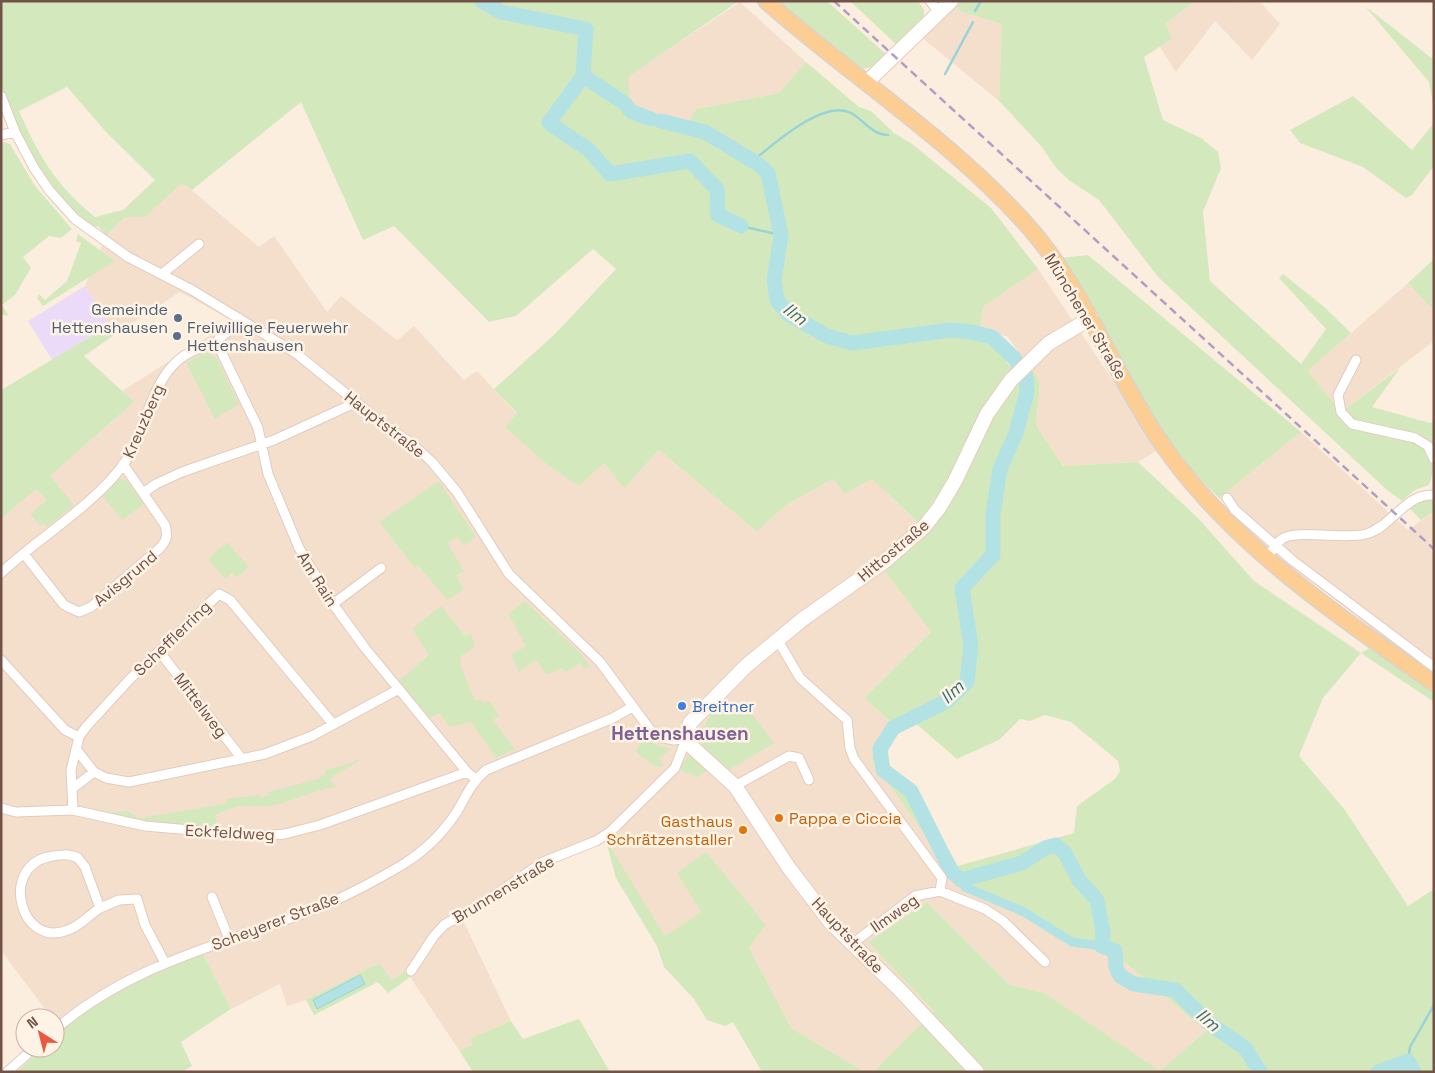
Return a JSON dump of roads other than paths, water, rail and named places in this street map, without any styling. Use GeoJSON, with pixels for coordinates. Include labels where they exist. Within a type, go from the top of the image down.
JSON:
{"type":"FeatureCollection","features":[{"type":"Feature","properties":{"kind":"main road","name":"Münchener Straße"},"geometry":{"type":"LineString","coordinates":[[766,1],[960,158],[995,190],[1029,227],[1057,262],[1091,318],[1142,412],[1174,462],[1212,505],[1272,551]]}},
{"type":"Feature","properties":{"kind":"main road"},"geometry":{"type":"LineString","coordinates":[[1272,551],[1352,625],[1434,683]]}},
{"type":"Feature","properties":{"kind":"street"},"geometry":{"type":"LineString","coordinates":[[867,82],[934,7],[951,1]]}},
{"type":"Feature","properties":{"kind":"street","name":"Hauptstraße"},"geometry":{"type":"LineString","coordinates":[[1,96],[15,132],[42,179],[75,219],[128,257],[239,318],[297,354],[382,423],[411,443],[445,476],[509,574],[600,662],[645,724],[657,735],[674,740],[687,737],[692,747],[735,786],[789,868],[831,923],[900,990],[977,1072]]}},
{"type":"Feature","properties":{"kind":"street"},"geometry":{"type":"LineString","coordinates":[[1,135],[15,132]]}},
{"type":"Feature","properties":{"kind":"street"},"geometry":{"type":"LineString","coordinates":[[162,274],[199,244]]}},
{"type":"Feature","properties":{"kind":"street"},"geometry":{"type":"LineString","coordinates":[[218,345],[220,336],[234,327],[239,318]]}},
{"type":"Feature","properties":{"kind":"street","name":"Hittostraße"},"geometry":{"type":"LineString","coordinates":[[687,737],[690,724],[696,715],[777,639],[885,560],[924,527],[939,508],[987,414],[1011,380],[1049,343],[1091,318]]}},
{"type":"Feature","properties":{"kind":"street","name":"Am Rain"},"geometry":{"type":"LineString","coordinates":[[218,345],[258,428],[268,474],[290,529],[334,604],[398,689],[467,772],[476,779]]}},
{"type":"Feature","properties":{"kind":"street","name":"Kreuzberg"},"geometry":{"type":"LineString","coordinates":[[1,573],[98,490],[123,464],[142,428],[159,385],[168,369],[200,348],[218,345]]}},
{"type":"Feature","properties":{"kind":"street"},"geometry":{"type":"LineString","coordinates":[[1356,360],[1338,395],[1341,412],[1352,424],[1416,438],[1428,446],[1434,459]]}},
{"type":"Feature","properties":{"kind":"street"},"geometry":{"type":"LineString","coordinates":[[143,493],[182,472],[262,442],[274,440],[357,402]]}},
{"type":"Feature","properties":{"kind":"street","name":"Avisgrund"},"geometry":{"type":"LineString","coordinates":[[24,554],[64,605],[74,612],[86,611],[166,541],[165,525],[123,464]]}},
{"type":"Feature","properties":{"kind":"street"},"geometry":{"type":"LineString","coordinates":[[1272,551],[1287,536],[1354,536],[1374,532],[1413,500],[1433,492]]}},
{"type":"Feature","properties":{"kind":"street","name":"Münchener Straße"},"geometry":{"type":"LineString","coordinates":[[1227,498],[1235,510],[1272,551],[1292,560],[1381,629],[1434,667]]}},
{"type":"Feature","properties":{"kind":"street"},"geometry":{"type":"LineString","coordinates":[[334,604],[381,568]]}},
{"type":"Feature","properties":{"kind":"street","name":"Schefflerring"},"geometry":{"type":"LineString","coordinates":[[73,810],[71,770],[79,737],[108,701],[219,594],[230,600],[333,724]]}},
{"type":"Feature","properties":{"kind":"street","name":"Ilmweg"},"geometry":{"type":"LineString","coordinates":[[777,639],[800,678],[846,720],[850,748],[854,759],[941,877],[940,891]]}},
{"type":"Feature","properties":{"kind":"street","name":"Mittelweg"},"geometry":{"type":"LineString","coordinates":[[160,651],[242,759]]}},
{"type":"Feature","properties":{"kind":"street"},"geometry":{"type":"LineString","coordinates":[[1,660],[65,730],[79,737]]}},
{"type":"Feature","properties":{"kind":"street"},"geometry":{"type":"LineString","coordinates":[[76,749],[94,772],[106,778],[129,782],[242,759],[293,744],[398,689]]}},
{"type":"Feature","properties":{"kind":"street","name":"Scheyerer Straße"},"geometry":{"type":"LineString","coordinates":[[65,1022],[104,993],[165,963],[327,904],[403,864],[422,851],[440,834],[476,779],[498,765],[613,718],[632,707]]}},
{"type":"Feature","properties":{"kind":"street","name":"Brunnenstraße"},"geometry":{"type":"LineString","coordinates":[[411,971],[434,936],[444,926],[486,901],[543,862],[596,841],[610,832],[636,803],[657,788],[675,768],[687,737]]}},
{"type":"Feature","properties":{"kind":"street"},"geometry":{"type":"LineString","coordinates":[[735,786],[789,756],[799,758],[809,780]]}},
{"type":"Feature","properties":{"kind":"street"},"geometry":{"type":"LineString","coordinates":[[73,788],[94,772]]}},
{"type":"Feature","properties":{"kind":"street","name":"Eckfeldweg"},"geometry":{"type":"LineString","coordinates":[[1,808],[16,812],[73,810],[145,826],[275,836],[357,812],[467,772]]}},
{"type":"Feature","properties":{"kind":"street"},"geometry":{"type":"LineString","coordinates":[[100,908],[85,867],[74,855],[33,860],[21,870],[16,881],[15,894],[21,915],[32,925],[45,931],[68,930],[100,908],[119,900],[136,898],[145,925],[165,963]]}},
{"type":"Feature","properties":{"kind":"street","name":"Ilmweg"},"geometry":{"type":"LineString","coordinates":[[852,944],[915,896],[940,891],[977,905],[1003,921],[1045,962]]}},
{"type":"Feature","properties":{"kind":"street"},"geometry":{"type":"LineString","coordinates":[[212,897],[229,939]]}},
{"type":"Feature","properties":{"kind":"street"},"geometry":{"type":"LineString","coordinates":[[7,1072],[23,1058]]}},
{"type":"Feature","properties":{"kind":"water"},"geometry":{"type":"Polygon","coordinates":[[[360,975],[365,984],[317,1009],[313,1000],[360,975]]]}},
{"type":"Feature","properties":{"kind":"waterway","name":"Ilm"},"geometry":{"type":"LineString","coordinates":[[482,1],[501,12],[586,29],[583,76],[549,123],[589,150],[610,174],[690,161],[717,189],[718,215],[741,226]]}},
{"type":"Feature","properties":{"kind":"waterway"},"geometry":{"type":"LineString","coordinates":[[975,11],[981,1]]}},
{"type":"Feature","properties":{"kind":"waterway"},"geometry":{"type":"LineString","coordinates":[[945,74],[973,22]]}},
{"type":"Feature","properties":{"kind":"waterway","name":"Ilm"},"geometry":{"type":"LineString","coordinates":[[583,76],[624,103],[632,112],[651,119]]}},
{"type":"Feature","properties":{"kind":"waterway"},"geometry":{"type":"LineString","coordinates":[[753,161],[799,125],[827,112],[840,110],[851,113],[877,133],[888,135]]}},
{"type":"Feature","properties":{"kind":"waterway","name":"Ilm"},"geometry":{"type":"LineString","coordinates":[[661,121],[705,132],[758,164],[768,173],[781,235],[774,280],[777,300],[788,314],[827,336],[852,343],[951,330],[972,332],[992,337],[1015,359],[1026,377],[1027,392],[1016,433],[1000,469],[993,515],[993,555],[962,588],[971,646],[967,682],[947,701],[893,728],[880,749],[883,770],[911,791],[951,871],[961,880],[1022,863],[1045,848],[1056,845],[1065,853],[1079,880],[1097,900],[1103,932],[1102,946],[1115,951],[1116,967],[1120,976],[1134,984],[1175,990],[1209,1023],[1246,1049],[1260,1072]]}},
{"type":"Feature","properties":{"kind":"waterway","name":"Ilm"},"geometry":{"type":"LineString","coordinates":[[741,226],[781,235]]}},
{"type":"Feature","properties":{"kind":"waterway"},"geometry":{"type":"LineString","coordinates":[[961,880],[965,887],[1024,912],[1072,942],[1102,946]]}},
{"type":"Feature","properties":{"kind":"waterway"},"geometry":{"type":"LineString","coordinates":[[1408,1061],[1410,1047],[1434,1005]]}},
{"type":"Feature","properties":{"kind":"waterway","name":"Ilm"},"geometry":{"type":"LineString","coordinates":[[1378,1072],[1408,1061],[1414,1072]]}},
{"type":"Feature","properties":{"kind":"railway"},"geometry":{"type":"LineString","coordinates":[[834,1],[1434,549]]}},
{"type":"Feature","properties":{"kind":"place","name":"Gemeinde Hettenshausen"},"geometry":{"type":"Point","coordinates":[178,318]}},
{"type":"Feature","properties":{"kind":"place","name":"Freiwillige Feuerwehr Hettenshausen"},"geometry":{"type":"Point","coordinates":[177,336]}},
{"type":"Feature","properties":{"kind":"place","name":"Breitner"},"geometry":{"type":"Point","coordinates":[682,706]}},
{"type":"Feature","properties":{"kind":"place","name":"Pappa e Ciccia"},"geometry":{"type":"Point","coordinates":[779,818]}},
{"type":"Feature","properties":{"kind":"place","name":"Gasthaus Schrätzenstaller"},"geometry":{"type":"Point","coordinates":[743,830]}},
{"type":"Feature","properties":{"kind":"district","name":"Hettenshausen"},"geometry":{"type":"Point","coordinates":[680,733]}}]}
